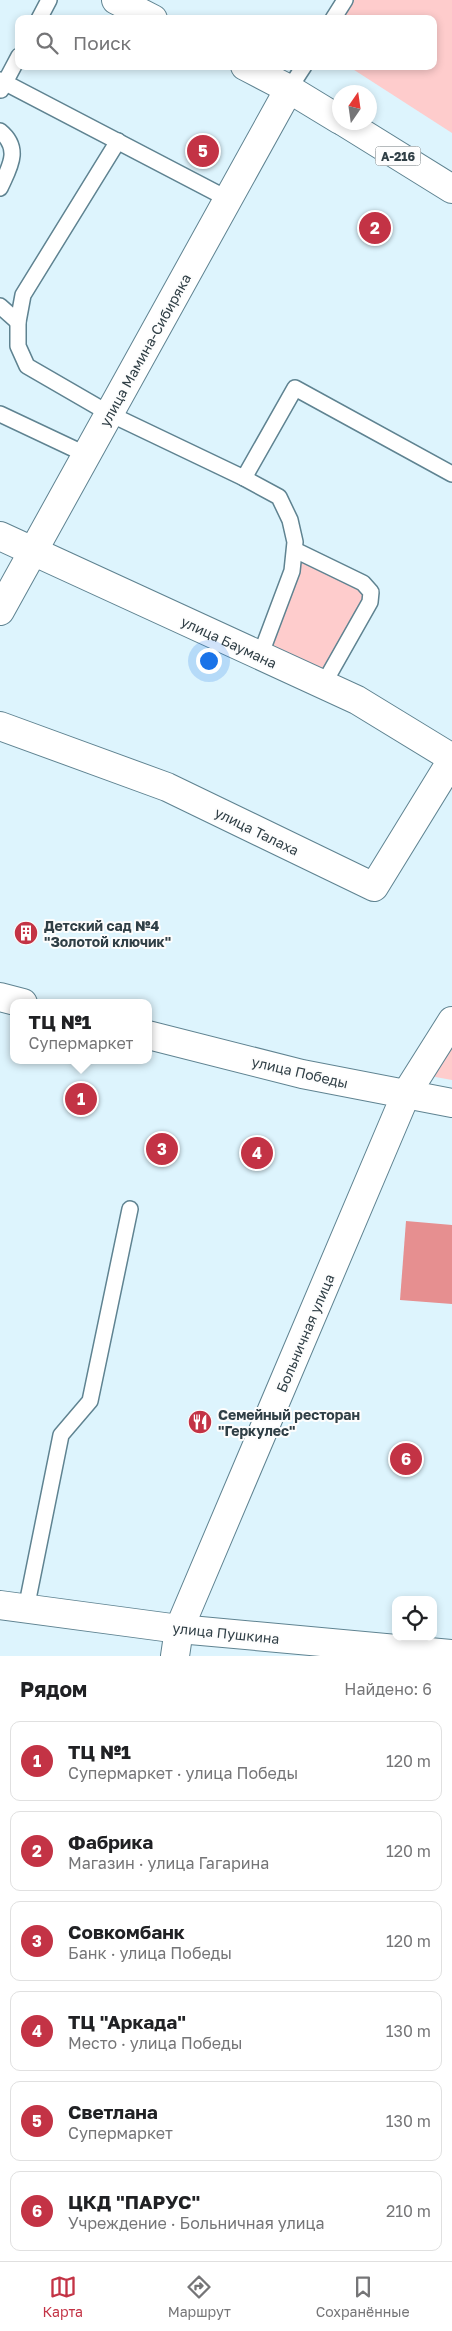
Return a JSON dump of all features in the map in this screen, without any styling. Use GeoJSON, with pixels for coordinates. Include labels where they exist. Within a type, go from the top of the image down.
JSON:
{"type":"FeatureCollection","features":[{"type":"Feature","properties":{"kind":"street"},"geometry":{"type":"LineString","coordinates":[[116,0],[145,15]]}},
{"type":"Feature","properties":{"kind":"street"},"geometry":{"type":"LineString","coordinates":[[253,70],[332,115]]}},
{"type":"Feature","properties":{"kind":"street","name":"улица Мамина-Сибиряка"},"geometry":{"type":"LineString","coordinates":[[0,611],[289,89]]}},
{"type":"Feature","properties":{"kind":"street","name":"А-216"},"geometry":{"type":"LineString","coordinates":[[357,130],[452,189]]}},
{"type":"Feature","properties":{"kind":"street","name":"улица Баумана"},"geometry":{"type":"LineString","coordinates":[[0,536],[357,700],[452,759]]}},
{"type":"Feature","properties":{"kind":"street","name":"улица Талаха"},"geometry":{"type":"LineString","coordinates":[[0,726],[166,787],[374,887],[452,759]]}},
{"type":"Feature","properties":{"kind":"street","name":"Больничная улица"},"geometry":{"type":"LineString","coordinates":[[175,1656],[179,1629],[406,1094],[452,1021]]}},
{"type":"Feature","properties":{"kind":"street","name":"улица Победы"},"geometry":{"type":"LineString","coordinates":[[152,1036],[302,1074],[452,1103]]}},
{"type":"Feature","properties":{"kind":"street","name":"улица Пушкина"},"geometry":{"type":"LineString","coordinates":[[13,1607],[179,1629],[452,1654]]}},
{"type":"Feature","properties":{"kind":"lane"},"geometry":{"type":"LineString","coordinates":[[41,15],[49,0]]}},
{"type":"Feature","properties":{"kind":"lane"},"geometry":{"type":"LineString","coordinates":[[336,15],[345,0]]}},
{"type":"Feature","properties":{"kind":"lane"},"geometry":{"type":"LineString","coordinates":[[15,63],[2,85],[118,141],[228,199]]}},
{"type":"Feature","properties":{"kind":"lane"},"geometry":{"type":"LineString","coordinates":[[289,89],[301,70]]}},
{"type":"Feature","properties":{"kind":"lane"},"geometry":{"type":"LineString","coordinates":[[0,131],[12,148],[13,159],[0,188]]}},
{"type":"Feature","properties":{"kind":"lane"},"geometry":{"type":"LineString","coordinates":[[118,141],[23,295],[18,322],[18,346],[27,366],[110,414],[244,478],[279,497],[290,520],[294,550],[292,571],[260,656]]}},
{"type":"Feature","properties":{"kind":"lane"},"geometry":{"type":"LineString","coordinates":[[0,306],[18,322]]}},
{"type":"Feature","properties":{"kind":"lane"},"geometry":{"type":"LineString","coordinates":[[244,478],[294,388],[452,474]]}},
{"type":"Feature","properties":{"kind":"lane"},"geometry":{"type":"LineString","coordinates":[[0,414],[87,455]]}},
{"type":"Feature","properties":{"kind":"lane"},"geometry":{"type":"LineString","coordinates":[[294,550],[363,583],[371,592],[370,602],[324,685]]}},
{"type":"Feature","properties":{"kind":"lane"},"geometry":{"type":"LineString","coordinates":[[13,1607],[61,1436],[90,1401],[130,1209]]}},
{"type":"Feature","properties":{"kind":"shaded area"},"geometry":{"type":"Polygon","coordinates":[[[345,0],[452,0],[452,133],[354,70],[437,70],[437,15],[336,15],[345,0]]]}},
{"type":"Feature","properties":{"kind":"shaded area"},"geometry":{"type":"Polygon","coordinates":[[[295,550],[371,592],[323,685],[260,656],[295,550]]]}},
{"type":"Feature","properties":{"kind":"shaded area"},"geometry":{"type":"Polygon","coordinates":[[[452,1021],[452,1080],[419,1074],[452,1021]]]}},
{"type":"Feature","properties":{"kind":"shaded area"},"geometry":{"type":"Polygon","coordinates":[[[406,1221],[452,1225],[452,1304],[400,1300],[406,1221]]]}},
{"type":"Feature","properties":{"kind":"place","name":"Светлана"},"geometry":{"type":"Point","coordinates":[203,151]}},
{"type":"Feature","properties":{"kind":"place","name":"Фабрика"},"geometry":{"type":"Point","coordinates":[375,228]}},
{"type":"Feature","properties":{"kind":"place","name":"Детский сад №4 \"Золотой ключик\""},"geometry":{"type":"Point","coordinates":[26,933]}},
{"type":"Feature","properties":{"kind":"place","name":"ТЦ №1"},"geometry":{"type":"Point","coordinates":[81,1099]}},
{"type":"Feature","properties":{"kind":"place","name":"Совкомбанк"},"geometry":{"type":"Point","coordinates":[162,1149]}},
{"type":"Feature","properties":{"kind":"place","name":"ТЦ \"Аркада\""},"geometry":{"type":"Point","coordinates":[257,1153]}},
{"type":"Feature","properties":{"kind":"place","name":"Семейный ресторан \"Геркулес\""},"geometry":{"type":"Point","coordinates":[200,1422]}},
{"type":"Feature","properties":{"kind":"place","name":"ЦКД \"ПАРУС\""},"geometry":{"type":"Point","coordinates":[406,1459]}}]}
